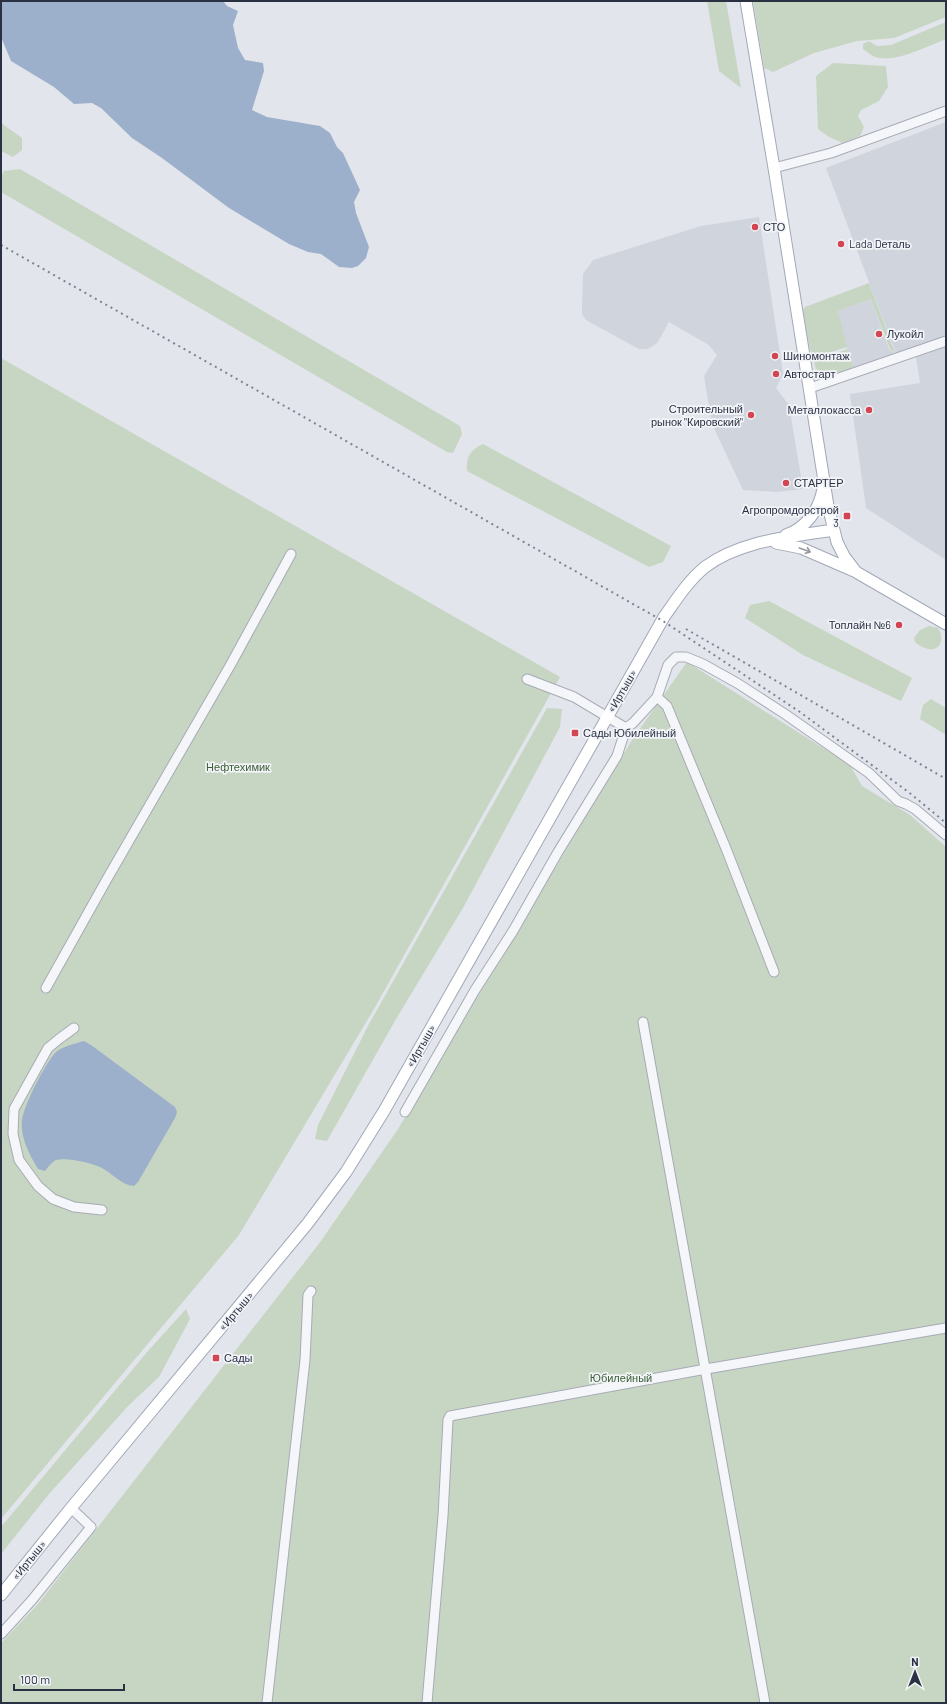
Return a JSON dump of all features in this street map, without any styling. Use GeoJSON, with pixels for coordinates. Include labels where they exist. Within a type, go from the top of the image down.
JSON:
{"type":"FeatureCollection","features":[{"type":"Feature","properties":{"kind":"main road"},"geometry":{"type":"LineString","coordinates":[[746,1],[833,530],[844,556],[856,572]]}},
{"type":"Feature","properties":{"kind":"main road"},"geometry":{"type":"LineString","coordinates":[[768,542],[791,533],[804,524],[813,515],[820,501],[824,480]]}},
{"type":"Feature","properties":{"kind":"main road","name":"«Иртыш»"},"geometry":{"type":"LineString","coordinates":[[1,1596],[71,1508],[308,1223],[346,1172],[384,1111],[542,835],[664,617],[687,585],[705,568],[726,555],[742,548],[833,530]]}},
{"type":"Feature","properties":{"kind":"main road"},"geometry":{"type":"LineString","coordinates":[[768,542],[784,543],[800,548],[856,572],[946,624]]}},
{"type":"Feature","properties":{"kind":"street"},"geometry":{"type":"LineString","coordinates":[[774,168],[831,153],[946,111]]}},
{"type":"Feature","properties":{"kind":"street"},"geometry":{"type":"LineString","coordinates":[[810,388],[946,341]]}},
{"type":"Feature","properties":{"kind":"street"},"geometry":{"type":"LineString","coordinates":[[46,988],[231,664],[291,554]]}},
{"type":"Feature","properties":{"kind":"street"},"geometry":{"type":"LineString","coordinates":[[405,1112],[474,990],[513,931],[558,852],[617,756],[626,728],[632,724],[657,697],[668,665],[676,657],[686,657],[703,664],[780,710],[869,773],[898,801],[914,809],[946,835]]}},
{"type":"Feature","properties":{"kind":"street"},"geometry":{"type":"LineString","coordinates":[[527,679],[574,697],[626,728]]}},
{"type":"Feature","properties":{"kind":"street"},"geometry":{"type":"LineString","coordinates":[[657,697],[667,706],[676,726],[774,972]]}},
{"type":"Feature","properties":{"kind":"street"},"geometry":{"type":"LineString","coordinates":[[642,1022],[689,1285],[706,1369],[734,1537],[765,1703]]}},
{"type":"Feature","properties":{"kind":"street"},"geometry":{"type":"LineString","coordinates":[[74,1028],[48,1048],[14,1109],[13,1134],[19,1160],[38,1186],[53,1199],[74,1207],[102,1210]]}},
{"type":"Feature","properties":{"kind":"street"},"geometry":{"type":"LineString","coordinates":[[267,1703],[305,1360],[308,1295],[311,1291]]}},
{"type":"Feature","properties":{"kind":"street"},"geometry":{"type":"LineString","coordinates":[[428,1703],[443,1516],[448,1420],[450,1416],[706,1369],[946,1328]]}},
{"type":"Feature","properties":{"kind":"street"},"geometry":{"type":"LineString","coordinates":[[1,1634],[32,1600],[91,1527],[71,1508]]}},
{"type":"Feature","properties":{"kind":"shaded area"},"geometry":{"type":"Polygon","coordinates":[[[946,122],[946,560],[866,508],[850,394],[920,383],[916,357],[899,362],[826,168],[946,122]]]}},
{"type":"Feature","properties":{"kind":"shaded area"},"geometry":{"type":"Polygon","coordinates":[[[759,217],[783,374],[776,388],[789,405],[803,489],[777,492],[743,490],[712,424],[704,376],[717,355],[709,345],[669,322],[658,342],[648,349],[639,349],[586,320],[582,314],[583,274],[593,260],[701,226],[759,217]]]}},
{"type":"Feature","properties":{"kind":"shaded area"},"geometry":{"type":"Polygon","coordinates":[[[871,299],[889,349],[894,353],[852,369],[853,366],[844,339],[838,311],[871,299]]]}},
{"type":"Feature","properties":{"kind":"green space"},"geometry":{"type":"Polygon","coordinates":[[[707,1],[726,1],[741,88],[719,71],[707,1]]]}},
{"type":"Feature","properties":{"kind":"green space"},"geometry":{"type":"Polygon","coordinates":[[[753,1],[946,1],[946,17],[894,38],[857,41],[814,53],[773,72],[764,68],[753,1]]]}},
{"type":"Feature","properties":{"kind":"green space"},"geometry":{"type":"Polygon","coordinates":[[[946,22],[946,39],[904,55],[878,58],[863,49],[863,44],[869,41],[877,46],[891,45],[946,22]]]}},
{"type":"Feature","properties":{"kind":"green space"},"geometry":{"type":"Polygon","coordinates":[[[833,63],[886,66],[888,87],[879,101],[861,110],[858,116],[864,127],[860,136],[843,143],[829,137],[818,129],[816,76],[833,63]]]}},
{"type":"Feature","properties":{"kind":"green space"},"geometry":{"type":"Polygon","coordinates":[[[1,123],[22,138],[22,150],[13,157],[1,151],[1,123]]]}},
{"type":"Feature","properties":{"kind":"green space"},"geometry":{"type":"Polygon","coordinates":[[[20,169],[460,426],[462,434],[453,453],[447,452],[1,192],[1,177],[4,171],[20,169]]]}},
{"type":"Feature","properties":{"kind":"green space"},"geometry":{"type":"Polygon","coordinates":[[[869,283],[895,353],[890,349],[871,299],[838,311],[847,347],[831,352],[832,355],[847,349],[853,366],[852,369],[834,372],[819,371],[816,369],[809,345],[803,310],[805,307],[869,283]]]}},
{"type":"Feature","properties":{"kind":"green space","name":"Нефтехимик"},"geometry":{"type":"Polygon","coordinates":[[[1,358],[560,677],[374,1009],[239,1235],[1,1519],[1,358]]]}},
{"type":"Feature","properties":{"kind":"green space"},"geometry":{"type":"Polygon","coordinates":[[[483,444],[671,546],[663,562],[649,567],[467,471],[467,462],[470,454],[483,444]]]}},
{"type":"Feature","properties":{"kind":"green space"},"geometry":{"type":"Polygon","coordinates":[[[769,601],[912,678],[901,701],[803,655],[745,618],[750,605],[769,601]]]}},
{"type":"Feature","properties":{"kind":"green space"},"geometry":{"type":"Polygon","coordinates":[[[929,626],[938,628],[941,634],[939,646],[933,649],[928,649],[921,646],[915,642],[914,638],[920,630],[929,626]]]}},
{"type":"Feature","properties":{"kind":"green space","name":"Юбилейный"},"geometry":{"type":"Polygon","coordinates":[[[687,662],[850,765],[862,786],[910,815],[946,847],[946,1703],[1,1703],[1,1643],[38,1604],[321,1241],[398,1129],[632,740],[687,662]]]}},
{"type":"Feature","properties":{"kind":"green space"},"geometry":{"type":"Polygon","coordinates":[[[931,699],[946,708],[946,735],[920,719],[923,705],[931,699]]]}},
{"type":"Feature","properties":{"kind":"green space"},"geometry":{"type":"Polygon","coordinates":[[[547,708],[562,709],[560,727],[463,908],[396,1019],[327,1141],[315,1139],[318,1125],[369,1024],[547,708]]]}},
{"type":"Feature","properties":{"kind":"green space"},"geometry":{"type":"Polygon","coordinates":[[[186,1309],[190,1319],[159,1377],[129,1405],[49,1494],[1,1554],[1,1527],[148,1351],[186,1309]]]}},
{"type":"Feature","properties":{"kind":"water"},"geometry":{"type":"Polygon","coordinates":[[[1,1],[223,1],[227,6],[238,11],[233,25],[238,48],[245,60],[263,63],[264,71],[252,110],[267,117],[320,126],[330,133],[337,147],[343,153],[360,190],[354,202],[356,213],[369,247],[366,258],[358,266],[352,268],[339,267],[321,254],[308,252],[289,244],[229,208],[162,158],[132,138],[101,108],[92,103],[74,104],[54,87],[11,61],[1,37],[1,1]]]}},
{"type":"Feature","properties":{"kind":"water"},"geometry":{"type":"Polygon","coordinates":[[[84,1041],[175,1107],[177,1112],[138,1182],[134,1186],[125,1183],[98,1166],[86,1162],[60,1159],[52,1163],[45,1171],[38,1169],[26,1145],[22,1133],[22,1120],[31,1095],[41,1075],[55,1053],[65,1047],[84,1041]]]}},
{"type":"Feature","properties":{"kind":"railway"},"geometry":{"type":"LineString","coordinates":[[1,245],[663,621],[800,712],[911,794],[946,823]]}},
{"type":"Feature","properties":{"kind":"railway"},"geometry":{"type":"LineString","coordinates":[[686,629],[946,779]]}},
{"type":"Feature","properties":{"kind":"place","name":"СТО"},"geometry":{"type":"Point","coordinates":[755,227]}},
{"type":"Feature","properties":{"kind":"place","name":"Lada Dеталь"},"geometry":{"type":"Point","coordinates":[841,244]}},
{"type":"Feature","properties":{"kind":"place","name":"Лукойл"},"geometry":{"type":"Point","coordinates":[879,334]}},
{"type":"Feature","properties":{"kind":"place","name":"Шиномонтаж"},"geometry":{"type":"Point","coordinates":[775,356]}},
{"type":"Feature","properties":{"kind":"place","name":"Автостарт"},"geometry":{"type":"Point","coordinates":[776,374]}},
{"type":"Feature","properties":{"kind":"place","name":"Металлокасса"},"geometry":{"type":"Point","coordinates":[869,410]}},
{"type":"Feature","properties":{"kind":"place","name":"Строительный рынок \"Кировский\""},"geometry":{"type":"Point","coordinates":[751,415]}},
{"type":"Feature","properties":{"kind":"place","name":"СТАРТЕР"},"geometry":{"type":"Point","coordinates":[786,483]}},
{"type":"Feature","properties":{"kind":"place","name":"Агропромдорстрой 3"},"geometry":{"type":"Point","coordinates":[847,516]}},
{"type":"Feature","properties":{"kind":"place","name":"Топлайн №6"},"geometry":{"type":"Point","coordinates":[899,625]}},
{"type":"Feature","properties":{"kind":"place","name":"Сады Юбилейный"},"geometry":{"type":"Point","coordinates":[575,733]}},
{"type":"Feature","properties":{"kind":"place","name":"Сады"},"geometry":{"type":"Point","coordinates":[216,1358]}}]}
